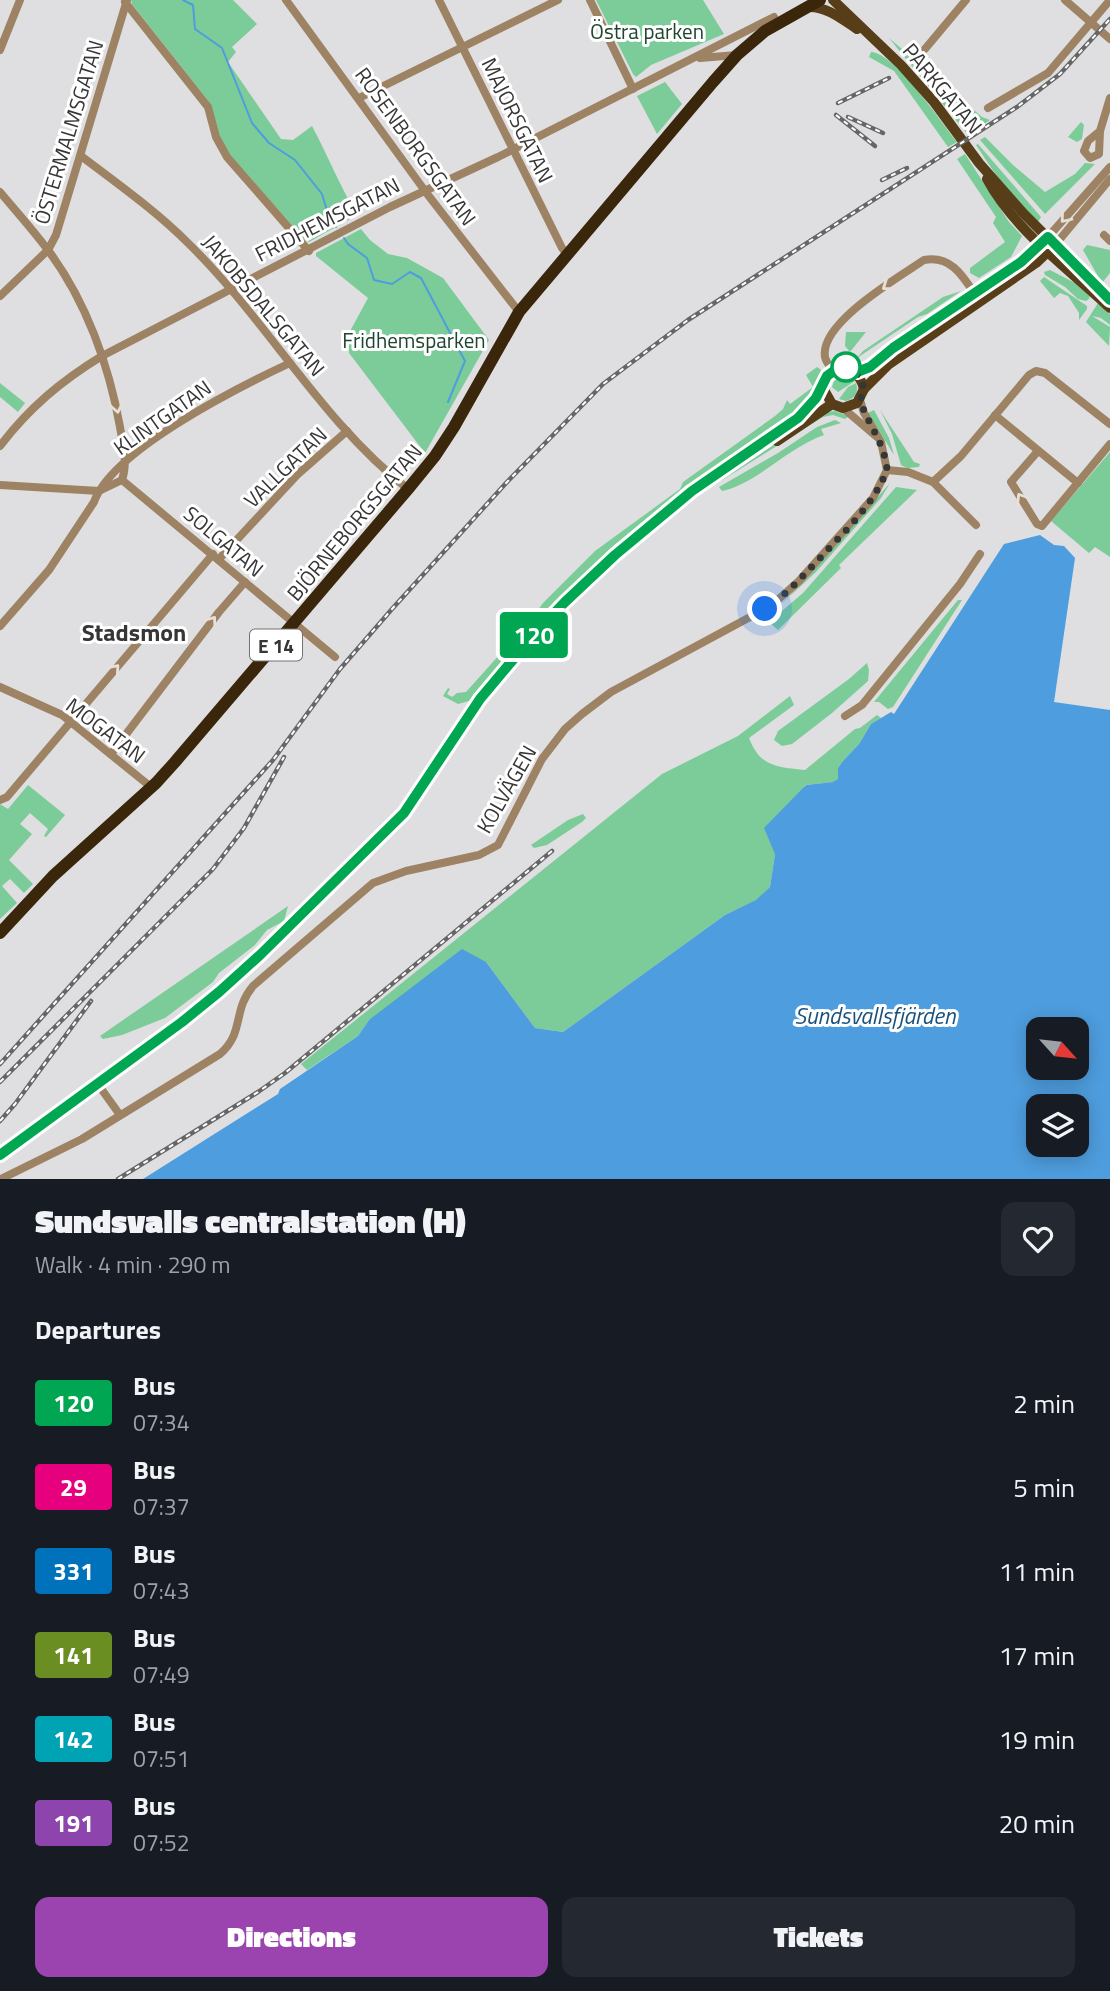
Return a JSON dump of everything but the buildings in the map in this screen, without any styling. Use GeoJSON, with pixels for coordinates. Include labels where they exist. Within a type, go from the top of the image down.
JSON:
{"type":"FeatureCollection","features":[{"type":"Feature","properties":{"kind":"highway","name":"FRIDHEMSGATAN"},"geometry":{"type":"LineString","coordinates":[[733,51],[774,17],[821,0]]}},
{"type":"Feature","properties":{"kind":"highway","name":"FRIDHEMSGATAN"},"geometry":{"type":"LineString","coordinates":[[733,51],[804,4]]}},
{"type":"Feature","properties":{"kind":"highway","name":"BJÖRNEBORGSGATAN"},"geometry":{"type":"LineString","coordinates":[[0,933],[53,876],[151,787],[181,755],[408,489],[454,427],[519,312],[696,102],[709,79],[733,51]]}},
{"type":"Feature","properties":{"kind":"main road","name":"PARKGATAN"},"geometry":{"type":"LineString","coordinates":[[821,0],[829,11]]}},
{"type":"Feature","properties":{"kind":"main road","name":"PARKGATAN"},"geometry":{"type":"LineString","coordinates":[[833,0],[914,79],[979,163],[1048,245]]}},
{"type":"Feature","properties":{"kind":"main road","name":"PARKGATAN"},"geometry":{"type":"LineString","coordinates":[[804,4],[829,11],[875,41]]}},
{"type":"Feature","properties":{"kind":"main road"},"geometry":{"type":"LineString","coordinates":[[857,372],[870,367],[893,348],[1036,264],[1048,245]]}},
{"type":"Feature","properties":{"kind":"main road"},"geometry":{"type":"LineString","coordinates":[[1048,245],[1110,300]]}},
{"type":"Feature","properties":{"kind":"main road"},"geometry":{"type":"LineString","coordinates":[[1048,245],[1110,308]]}},
{"type":"Feature","properties":{"kind":"main road"},"geometry":{"type":"LineString","coordinates":[[830,374],[824,390],[826,398],[832,404],[843,408],[850,407],[888,365],[977,298]]}},
{"type":"Feature","properties":{"kind":"main road"},"geometry":{"type":"LineString","coordinates":[[0,1155],[219,992],[398,818],[421,789],[464,720],[538,630],[587,580],[676,504],[728,465],[779,433],[808,409],[830,374],[846,367],[857,372],[862,380],[862,395]]}},
{"type":"Feature","properties":{"kind":"main road"},"geometry":{"type":"LineString","coordinates":[[676,504],[832,404]]}},
{"type":"Feature","properties":{"kind":"street"},"geometry":{"type":"LineString","coordinates":[[0,50],[20,0]]}},
{"type":"Feature","properties":{"kind":"street","name":"MAJORSGATAN"},"geometry":{"type":"LineString","coordinates":[[439,0],[512,150],[567,254]]}},
{"type":"Feature","properties":{"kind":"street"},"geometry":{"type":"LineString","coordinates":[[359,98],[558,0]]}},
{"type":"Feature","properties":{"kind":"street"},"geometry":{"type":"LineString","coordinates":[[590,0],[633,89]]}},
{"type":"Feature","properties":{"kind":"street"},"geometry":{"type":"LineString","coordinates":[[925,49],[966,0]]}},
{"type":"Feature","properties":{"kind":"street"},"geometry":{"type":"LineString","coordinates":[[1065,0],[1110,39]]}},
{"type":"Feature","properties":{"kind":"street"},"geometry":{"type":"LineString","coordinates":[[988,108],[1048,73],[1110,0]]}},
{"type":"Feature","properties":{"kind":"street"},"geometry":{"type":"LineString","coordinates":[[126,1],[208,107],[216,137],[227,157],[309,251]]}},
{"type":"Feature","properties":{"kind":"street","name":"ÖSTERMALMSGATAN"},"geometry":{"type":"LineString","coordinates":[[0,296],[48,250],[56,235],[126,1]]}},
{"type":"Feature","properties":{"kind":"street","name":"ROSENBORGSGATAN"},"geometry":{"type":"LineString","coordinates":[[291,1],[426,190],[519,312]]}},
{"type":"Feature","properties":{"kind":"street","name":"FRIDHEMSGATAN"},"geometry":{"type":"LineString","coordinates":[[0,446],[33,407],[72,374],[102,356],[426,190],[512,150],[774,17]]}},
{"type":"Feature","properties":{"kind":"street","name":"FRIDHEMSGATAN"},"geometry":{"type":"LineString","coordinates":[[694,59],[733,51]]}},
{"type":"Feature","properties":{"kind":"street"},"geometry":{"type":"LineString","coordinates":[[1100,131],[1110,98]]}},
{"type":"Feature","properties":{"kind":"street","name":"JAKOBSDALSGATAN"},"geometry":{"type":"LineString","coordinates":[[81,156],[138,199],[189,243],[347,431],[408,489]]}},
{"type":"Feature","properties":{"kind":"street"},"geometry":{"type":"LineString","coordinates":[[1048,245],[1110,167]]}},
{"type":"Feature","properties":{"kind":"street"},"geometry":{"type":"LineString","coordinates":[[1048,245],[1110,179]]}},
{"type":"Feature","properties":{"kind":"street"},"geometry":{"type":"LineString","coordinates":[[0,192],[48,250],[67,280],[102,356],[115,399],[126,461],[122,480],[99,491],[0,485]]}},
{"type":"Feature","properties":{"kind":"street"},"geometry":{"type":"LineString","coordinates":[[830,374],[825,350],[838,324],[849,311],[924,260],[944,260],[951,264],[977,298]]}},
{"type":"Feature","properties":{"kind":"street","name":"KLINTGATAN"},"geometry":{"type":"LineString","coordinates":[[0,626],[49,570],[99,491],[126,461],[204,407],[290,363]]}},
{"type":"Feature","properties":{"kind":"street"},"geometry":{"type":"LineString","coordinates":[[933,482],[955,463],[1029,375],[1040,371],[1110,424]]}},
{"type":"Feature","properties":{"kind":"street"},"geometry":{"type":"LineString","coordinates":[[862,395],[884,449],[887,470],[908,472],[933,482],[975,525]]}},
{"type":"Feature","properties":{"kind":"street"},"geometry":{"type":"LineString","coordinates":[[843,408],[877,437]]}},
{"type":"Feature","properties":{"kind":"street"},"geometry":{"type":"LineString","coordinates":[[995,415],[1079,483]]}},
{"type":"Feature","properties":{"kind":"street","name":"VALLGATAN"},"geometry":{"type":"LineString","coordinates":[[4,799],[216,556],[297,475],[347,431]]}},
{"type":"Feature","properties":{"kind":"street"},"geometry":{"type":"LineString","coordinates":[[1038,451],[1011,482],[1037,524],[1042,526],[1110,444]]}},
{"type":"Feature","properties":{"kind":"street","name":"KOLVÄGEN"},"geometry":{"type":"LineString","coordinates":[[1,1179],[82,1139],[220,1055],[237,1031],[242,1001],[253,986],[363,889],[406,871],[479,855],[498,845],[542,759],[576,719],[611,692],[736,626],[780,598],[858,516],[879,489],[887,470]]}},
{"type":"Feature","properties":{"kind":"street","name":"SOLGATAN"},"geometry":{"type":"LineString","coordinates":[[122,480],[335,657]]}},
{"type":"Feature","properties":{"kind":"street"},"geometry":{"type":"LineString","coordinates":[[845,716],[862,705],[981,554]]}},
{"type":"Feature","properties":{"kind":"street"},"geometry":{"type":"LineString","coordinates":[[111,754],[245,582]]}},
{"type":"Feature","properties":{"kind":"street","name":"MOGATAN"},"geometry":{"type":"LineString","coordinates":[[0,687],[71,721],[151,787]]}},
{"type":"Feature","properties":{"kind":"street"},"geometry":{"type":"LineString","coordinates":[[97,1083],[120,1115]]}},
{"type":"Feature","properties":{"kind":"green space"},"geometry":{"type":"Polygon","coordinates":[[[131,0],[233,0],[257,24],[232,47],[236,52],[228,62],[281,139],[293,140],[312,126],[357,215],[309,242],[305,240],[229,154],[219,135],[209,102],[131,0]]]}},
{"type":"Feature","properties":{"kind":"green space","name":"Östra parken"},"geometry":{"type":"Polygon","coordinates":[[[596,0],[703,0],[724,34],[651,65],[636,77],[596,0]]]}},
{"type":"Feature","properties":{"kind":"green space"},"geometry":{"type":"Polygon","coordinates":[[[889,38],[909,55],[916,47],[930,62],[925,68],[982,117],[990,120],[968,135],[889,38]]]}},
{"type":"Feature","properties":{"kind":"green space"},"geometry":{"type":"Polygon","coordinates":[[[871,52],[881,55],[905,76],[957,142],[948,147],[894,71],[869,57],[871,52]]]}},
{"type":"Feature","properties":{"kind":"green space"},"geometry":{"type":"Polygon","coordinates":[[[665,82],[682,104],[657,134],[637,96],[665,82]]]}},
{"type":"Feature","properties":{"kind":"green space"},"geometry":{"type":"Polygon","coordinates":[[[1081,122],[1084,125],[1082,139],[1077,142],[1068,137],[1081,122]]]}},
{"type":"Feature","properties":{"kind":"green space"},"geometry":{"type":"Polygon","coordinates":[[[985,137],[1045,192],[1075,174],[1085,163],[1095,164],[1045,214],[980,140],[985,137]]]}},
{"type":"Feature","properties":{"kind":"green space"},"geometry":{"type":"Polygon","coordinates":[[[978,144],[1041,217],[1038,222],[1004,186],[976,145],[978,144]]]}},
{"type":"Feature","properties":{"kind":"green space"},"geometry":{"type":"Polygon","coordinates":[[[965,154],[1009,222],[1022,236],[1011,257],[979,278],[970,273],[970,268],[1005,242],[993,223],[996,217],[957,159],[965,154]]]}},
{"type":"Feature","properties":{"kind":"green space","name":"Fridhemsparken"},"geometry":{"type":"Polygon","coordinates":[[[361,229],[388,254],[407,258],[443,278],[489,340],[425,453],[349,353],[349,333],[368,298],[316,256],[316,253],[361,229]]]}},
{"type":"Feature","properties":{"kind":"green space"},"geometry":{"type":"Polygon","coordinates":[[[1087,245],[1110,250],[1110,273],[1102,283],[1083,250],[1087,245]]]}},
{"type":"Feature","properties":{"kind":"green space"},"geometry":{"type":"Polygon","coordinates":[[[1050,270],[1077,284],[1090,295],[1089,299],[1078,299],[1045,275],[1044,272],[1050,270]]]}},
{"type":"Feature","properties":{"kind":"green space"},"geometry":{"type":"Polygon","coordinates":[[[1044,277],[1087,306],[1079,320],[1079,313],[1068,296],[1060,293],[1054,298],[1040,281],[1044,277]]]}},
{"type":"Feature","properties":{"kind":"green space"},"geometry":{"type":"Polygon","coordinates":[[[961,291],[857,358],[863,351],[943,297],[961,291]]]}},
{"type":"Feature","properties":{"kind":"green space"},"geometry":{"type":"Polygon","coordinates":[[[1098,303],[1110,314],[1110,325],[1101,318],[1092,316],[1110,327],[1109,346],[1086,322],[1098,303]]]}},
{"type":"Feature","properties":{"kind":"green space"},"geometry":{"type":"Polygon","coordinates":[[[846,332],[866,332],[850,352],[845,346],[846,332]]]}},
{"type":"Feature","properties":{"kind":"green space"},"geometry":{"type":"Polygon","coordinates":[[[817,367],[823,371],[820,386],[796,415],[678,496],[614,550],[554,608],[469,701],[458,704],[443,696],[448,688],[450,689],[447,694],[452,697],[466,692],[518,634],[515,630],[526,626],[543,603],[595,551],[680,489],[683,482],[775,416],[783,409],[787,400],[790,404],[813,387],[806,375],[817,367]]]}},
{"type":"Feature","properties":{"kind":"green space"},"geometry":{"type":"Polygon","coordinates":[[[842,376],[851,377],[855,381],[838,392],[832,387],[834,381],[842,376]]]}},
{"type":"Feature","properties":{"kind":"green space"},"geometry":{"type":"Polygon","coordinates":[[[0,383],[25,403],[18,412],[0,397],[0,383]]]}},
{"type":"Feature","properties":{"kind":"green space"},"geometry":{"type":"Polygon","coordinates":[[[856,383],[857,392],[854,397],[846,401],[839,399],[848,387],[856,383]]]}},
{"type":"Feature","properties":{"kind":"green space"},"geometry":{"type":"Polygon","coordinates":[[[874,410],[889,438],[894,455],[868,413],[874,410]]]}},
{"type":"Feature","properties":{"kind":"green space"},"geometry":{"type":"Polygon","coordinates":[[[880,410],[914,462],[920,464],[919,467],[907,468],[901,465],[892,434],[880,410]]]}},
{"type":"Feature","properties":{"kind":"green space"},"geometry":{"type":"Polygon","coordinates":[[[835,411],[849,416],[845,419],[833,415],[823,417],[703,492],[591,583],[693,497],[825,412],[835,411]]]}},
{"type":"Feature","properties":{"kind":"green space"},"geometry":{"type":"Polygon","coordinates":[[[835,420],[841,423],[821,429],[824,435],[797,448],[747,481],[722,491],[719,487],[817,427],[835,420]]]}},
{"type":"Feature","properties":{"kind":"green space"},"geometry":{"type":"Polygon","coordinates":[[[1110,452],[1110,557],[1095,547],[1089,553],[1051,521],[1110,452]]]}},
{"type":"Feature","properties":{"kind":"green space"},"geometry":{"type":"Polygon","coordinates":[[[890,483],[881,498],[816,572],[777,608],[806,579],[890,483]]]}},
{"type":"Feature","properties":{"kind":"green space"},"geometry":{"type":"Polygon","coordinates":[[[896,487],[917,490],[839,565],[841,568],[778,630],[769,622],[803,593],[896,487]]]}},
{"type":"Feature","properties":{"kind":"green space"},"geometry":{"type":"Polygon","coordinates":[[[958,600],[962,600],[893,707],[888,709],[879,702],[874,702],[958,600]]]}},
{"type":"Feature","properties":{"kind":"green space"},"geometry":{"type":"Polygon","coordinates":[[[867,663],[868,681],[832,713],[792,744],[782,746],[774,740],[778,731],[867,663]]]}},
{"type":"Feature","properties":{"kind":"green space"},"geometry":{"type":"Polygon","coordinates":[[[790,696],[794,705],[749,738],[758,755],[778,766],[805,770],[855,729],[877,715],[881,718],[871,724],[859,744],[838,768],[838,779],[834,782],[805,785],[775,854],[770,887],[757,900],[725,915],[563,1032],[535,1028],[486,962],[369,1020],[358,1036],[307,1070],[301,1064],[662,774],[738,736],[790,696]]]}},
{"type":"Feature","properties":{"kind":"green space"},"geometry":{"type":"Polygon","coordinates":[[[28,785],[65,815],[46,837],[44,836],[48,829],[30,813],[20,824],[32,834],[9,860],[33,884],[24,893],[10,879],[2,886],[17,903],[0,919],[0,804],[8,809],[28,785]]]}},
{"type":"Feature","properties":{"kind":"green space"},"geometry":{"type":"Polygon","coordinates":[[[583,814],[586,818],[582,822],[547,845],[534,848],[531,845],[568,820],[583,814]]]}},
{"type":"Feature","properties":{"kind":"green space"},"geometry":{"type":"Polygon","coordinates":[[[288,906],[284,921],[267,930],[255,945],[219,973],[213,982],[165,1018],[122,1035],[103,1039],[100,1036],[288,906]]]}},
{"type":"Feature","properties":{"kind":"water","name":"Sundsvallsfjärden"},"geometry":{"type":"Polygon","coordinates":[[[1040,535],[1054,545],[1064,546],[1075,558],[1054,702],[1110,710],[1110,1179],[143,1179],[278,1094],[280,1089],[358,1036],[369,1020],[462,949],[486,962],[535,1028],[563,1032],[725,915],[756,900],[770,887],[775,854],[764,828],[806,785],[838,779],[838,768],[859,744],[871,724],[891,712],[894,714],[1004,544],[1040,535]]]}},
{"type":"Feature","properties":{"kind":"waterway"},"geometry":{"type":"LineString","coordinates":[[183,0],[193,5],[195,29],[222,48],[252,123],[269,143],[295,160],[322,194],[329,217],[336,227]]}},
{"type":"Feature","properties":{"kind":"waterway"},"geometry":{"type":"LineString","coordinates":[[344,238],[367,258],[374,280],[392,284],[410,272],[421,278],[465,361],[448,402]]}},
{"type":"Feature","properties":{"kind":"railway"},"geometry":{"type":"LineString","coordinates":[[0,1064],[273,760],[340,669],[392,609],[507,482],[603,384],[688,320],[1017,107],[1060,74],[1110,19]]}},
{"type":"Feature","properties":{"kind":"railway"},"geometry":{"type":"LineString","coordinates":[[838,103],[889,78]]}},
{"type":"Feature","properties":{"kind":"railway"},"geometry":{"type":"LineString","coordinates":[[836,115],[875,146]]}},
{"type":"Feature","properties":{"kind":"railway"},"geometry":{"type":"LineString","coordinates":[[848,117],[883,133]]}},
{"type":"Feature","properties":{"kind":"railway"},"geometry":{"type":"LineString","coordinates":[[882,180],[907,168]]}},
{"type":"Feature","properties":{"kind":"railway"},"geometry":{"type":"LineString","coordinates":[[0,1082],[213,869],[244,828],[284,757]]}},
{"type":"Feature","properties":{"kind":"railway"},"geometry":{"type":"LineString","coordinates":[[118,1179],[285,1073],[552,851]]}},
{"type":"Feature","properties":{"kind":"railway"},"geometry":{"type":"LineString","coordinates":[[0,1121],[91,1001]]}},
{"type":"Feature","properties":{"kind":"bus line","name":"120"},"geometry":{"type":"LineString","coordinates":[[0,1155],[182,1022],[260,955],[404,813],[480,699],[565,602],[615,555],[692,491],[779,433],[808,409],[827,376],[833,371],[846,367],[857,372],[870,367],[893,348],[1021,262],[1048,237],[1110,300]]}},
{"type":"Feature","properties":{"kind":"district","name":"Stadsmon"},"geometry":{"type":"Point","coordinates":[134,632]}},
{"type":"Feature","properties":{"kind":"route"},"geometry":{"type":"LineString","coordinates":[[765,609],[799,581],[846,530],[873,498],[887,470],[881,442],[864,413],[860,400],[864,389],[862,380],[857,372],[846,367]]}}]}
